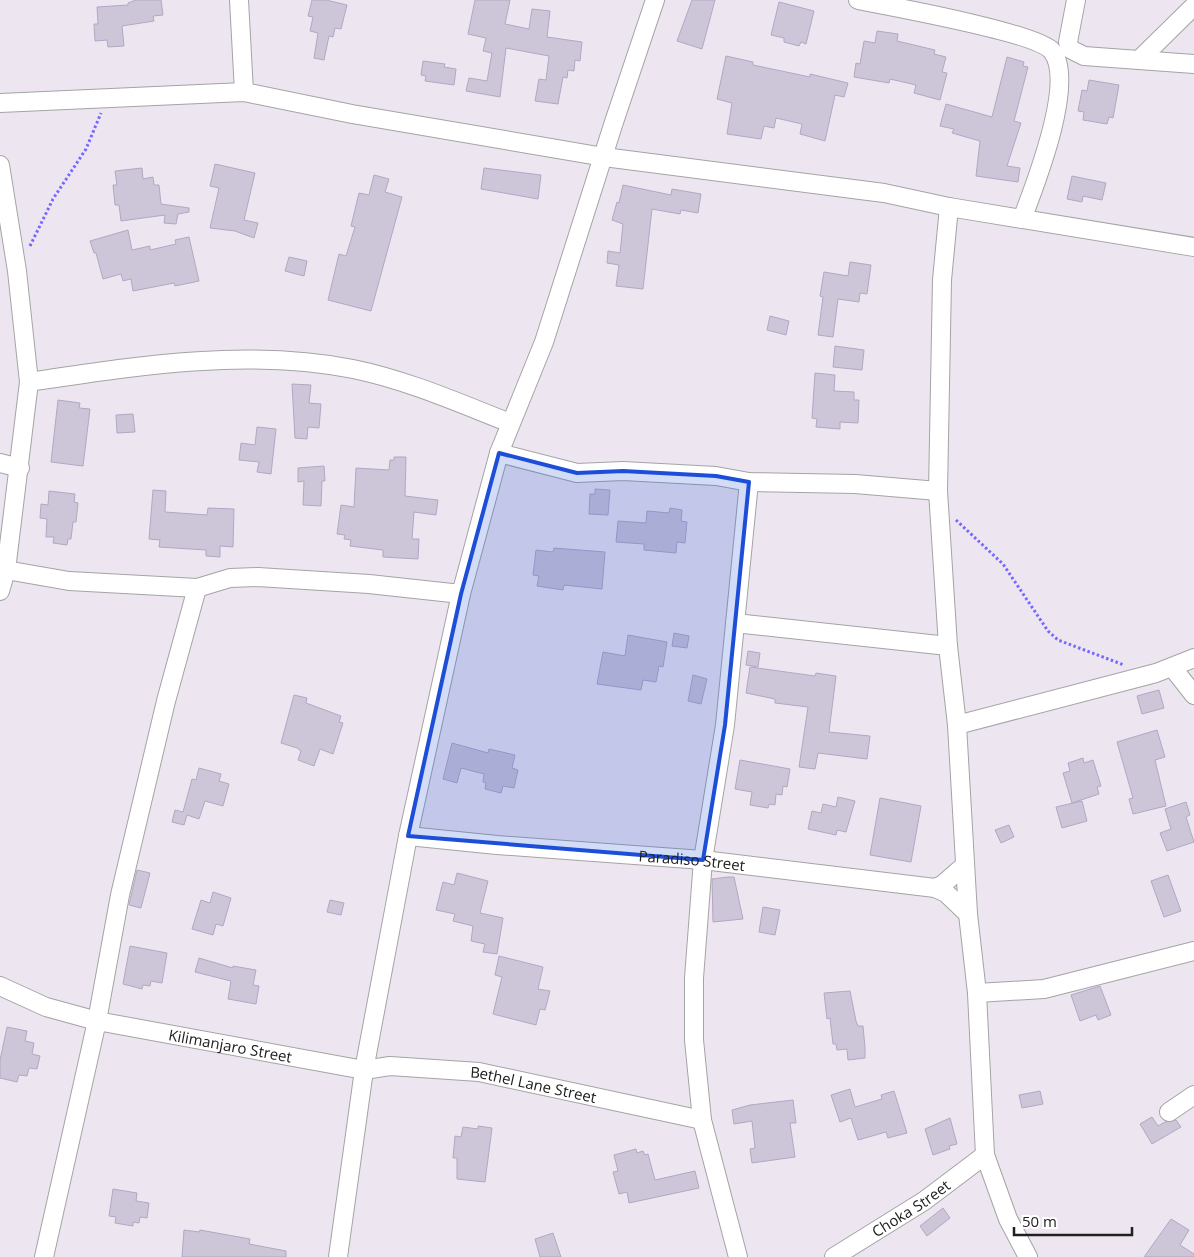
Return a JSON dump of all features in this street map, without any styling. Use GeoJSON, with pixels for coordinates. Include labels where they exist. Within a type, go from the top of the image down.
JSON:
{"type":"FeatureCollection","features":[{"type":"Feature","properties":{"kind":"street"},"geometry":{"type":"LineString","coordinates":[[239,0],[244,92]]}},
{"type":"Feature","properties":{"kind":"street"},"geometry":{"type":"LineString","coordinates":[[338,1257],[364,1070],[408,836],[461,594],[499,453],[544,342],[604,157],[615,116],[655,0]]}},
{"type":"Feature","properties":{"kind":"street"},"geometry":{"type":"LineString","coordinates":[[858,0],[983,26],[1043,44],[1052,51],[1058,66],[1059,85],[1048,148],[1022,219]]}},
{"type":"Feature","properties":{"kind":"street"},"geometry":{"type":"LineString","coordinates":[[1076,0],[1068,42],[1070,49],[1084,56],[1194,64]]}},
{"type":"Feature","properties":{"kind":"street"},"geometry":{"type":"LineString","coordinates":[[1139,60],[1194,6]]}},
{"type":"Feature","properties":{"kind":"street"},"geometry":{"type":"LineString","coordinates":[[0,103],[244,92],[343,113],[604,157],[884,193],[1022,219],[1194,247]]}},
{"type":"Feature","properties":{"kind":"street"},"geometry":{"type":"LineString","coordinates":[[0,165],[17,271],[29,382],[20,468],[6,570],[0,591]]}},
{"type":"Feature","properties":{"kind":"street"},"geometry":{"type":"LineString","coordinates":[[949,206],[942,280],[938,491],[941,509],[948,646],[957,724],[968,914],[977,993],[985,1155],[1008,1219],[1028,1257]]}},
{"type":"Feature","properties":{"kind":"street"},"geometry":{"type":"LineString","coordinates":[[29,382],[103,371],[231,358],[291,360],[353,369],[404,383],[510,423]]}},
{"type":"Feature","properties":{"kind":"street"},"geometry":{"type":"LineString","coordinates":[[499,453],[577,473],[623,471],[716,476],[749,482],[855,484],[938,491]]}},
{"type":"Feature","properties":{"kind":"street"},"geometry":{"type":"LineString","coordinates":[[0,463],[20,468]]}},
{"type":"Feature","properties":{"kind":"street"},"geometry":{"type":"LineString","coordinates":[[738,1257],[702,1120],[694,1040],[694,987],[703,860],[724,725],[749,482]]}},
{"type":"Feature","properties":{"kind":"street"},"geometry":{"type":"LineString","coordinates":[[6,570],[69,581],[197,588],[230,578],[258,577],[369,584],[461,594]]}},
{"type":"Feature","properties":{"kind":"street"},"geometry":{"type":"LineString","coordinates":[[44,1257],[97,1021],[120,895],[166,701],[197,588]]}},
{"type":"Feature","properties":{"kind":"street"},"geometry":{"type":"LineString","coordinates":[[735,623],[948,646]]}},
{"type":"Feature","properties":{"kind":"street"},"geometry":{"type":"LineString","coordinates":[[957,724],[1156,673],[1194,658]]}},
{"type":"Feature","properties":{"kind":"street"},"geometry":{"type":"LineString","coordinates":[[1172,667],[1194,695]]}},
{"type":"Feature","properties":{"kind":"street","name":"Paradiso Street"},"geometry":{"type":"LineString","coordinates":[[408,836],[497,845],[703,860],[935,888],[946,893],[968,914]]}},
{"type":"Feature","properties":{"kind":"street"},"geometry":{"type":"LineString","coordinates":[[935,888],[942,885],[965,865]]}},
{"type":"Feature","properties":{"kind":"street"},"geometry":{"type":"LineString","coordinates":[[977,993],[1044,989],[1194,951]]}},
{"type":"Feature","properties":{"kind":"street","name":"Kilimanjaro Street"},"geometry":{"type":"LineString","coordinates":[[0,986],[46,1007],[97,1021],[364,1070]]}},
{"type":"Feature","properties":{"kind":"street","name":"Bethel Lane Street"},"geometry":{"type":"LineString","coordinates":[[364,1070],[390,1066],[479,1072],[702,1120]]}},
{"type":"Feature","properties":{"kind":"street"},"geometry":{"type":"LineString","coordinates":[[1169,1112],[1194,1095]]}},
{"type":"Feature","properties":{"kind":"street","name":"Choka Street"},"geometry":{"type":"LineString","coordinates":[[834,1257],[924,1201],[985,1155]]}},
{"type":"Feature","properties":{"kind":"path"},"geometry":{"type":"LineString","coordinates":[[29,247],[54,200],[86,149],[97,126],[105,98]]}},
{"type":"Feature","properties":{"kind":"path"},"geometry":{"type":"LineString","coordinates":[[941,509],[963,524],[1003,564],[1048,631],[1058,640],[1129,666]]}},
{"type":"Feature","properties":{"kind":"highlighted area"},"geometry":{"type":"Polygon","coordinates":[[[499,453],[577,473],[623,471],[716,476],[749,482],[725,725],[703,860],[408,836],[461,594],[499,453]]]}},
{"type":"Feature","properties":{"kind":"building"},"geometry":{"type":"Polygon","coordinates":[[[136,0],[161,0],[163,15],[153,16],[154,21],[122,26],[124,46],[108,47],[107,40],[95,41],[94,24],[98,24],[97,7],[128,5],[128,3],[136,0]]]}},
{"type":"Feature","properties":{"kind":"building"},"geometry":{"type":"Polygon","coordinates":[[[312,0],[326,0],[347,5],[341,29],[335,28],[333,37],[329,36],[324,60],[314,58],[318,33],[310,31],[313,17],[308,16],[312,0]]]}},
{"type":"Feature","properties":{"kind":"building"},"geometry":{"type":"Polygon","coordinates":[[[475,0],[510,0],[505,24],[529,29],[532,9],[550,11],[547,37],[582,42],[580,61],[575,60],[574,71],[568,70],[567,78],[563,77],[558,104],[535,101],[539,79],[546,80],[549,56],[506,48],[500,97],[466,91],[469,78],[487,81],[492,53],[483,51],[486,38],[468,34],[475,0]]]}},
{"type":"Feature","properties":{"kind":"building"},"geometry":{"type":"Polygon","coordinates":[[[692,0],[715,0],[702,49],[677,41],[692,0]]]}},
{"type":"Feature","properties":{"kind":"building"},"geometry":{"type":"Polygon","coordinates":[[[779,2],[814,11],[806,44],[801,42],[799,46],[784,42],[784,38],[771,35],[779,2]]]}},
{"type":"Feature","properties":{"kind":"building"},"geometry":{"type":"Polygon","coordinates":[[[877,31],[898,34],[897,41],[935,50],[934,54],[946,57],[942,72],[947,73],[940,100],[914,93],[916,85],[890,79],[889,83],[854,77],[856,63],[860,64],[864,41],[875,43],[877,31]]]}},
{"type":"Feature","properties":{"kind":"building"},"geometry":{"type":"Polygon","coordinates":[[[726,56],[753,62],[753,65],[810,77],[810,74],[848,83],[844,97],[835,95],[825,141],[800,134],[802,124],[776,118],[774,128],[764,126],[761,139],[727,134],[732,103],[717,99],[726,56]]]}},
{"type":"Feature","properties":{"kind":"building"},"geometry":{"type":"Polygon","coordinates":[[[1007,57],[1024,62],[1023,66],[1028,67],[1014,121],[1021,123],[1007,166],[1020,168],[1018,182],[976,176],[980,141],[952,133],[954,129],[940,126],[946,104],[992,117],[1007,57]]]}},
{"type":"Feature","properties":{"kind":"building"},"geometry":{"type":"Polygon","coordinates":[[[423,61],[445,64],[444,67],[456,69],[454,85],[425,81],[426,76],[421,75],[423,61]]]}},
{"type":"Feature","properties":{"kind":"building"},"geometry":{"type":"Polygon","coordinates":[[[1089,80],[1119,85],[1113,118],[1109,117],[1107,124],[1083,120],[1084,112],[1078,111],[1082,90],[1087,91],[1089,80]]]}},
{"type":"Feature","properties":{"kind":"building"},"geometry":{"type":"Polygon","coordinates":[[[215,164],[255,173],[244,220],[258,223],[254,238],[235,231],[210,228],[219,188],[210,186],[215,164]]]}},
{"type":"Feature","properties":{"kind":"building"},"geometry":{"type":"Polygon","coordinates":[[[142,168],[143,179],[153,177],[154,185],[159,185],[161,204],[189,208],[189,212],[178,214],[176,224],[164,223],[165,215],[121,221],[119,205],[115,205],[113,185],[117,185],[115,171],[142,168]]]}},
{"type":"Feature","properties":{"kind":"building"},"geometry":{"type":"Polygon","coordinates":[[[484,168],[541,175],[538,199],[481,189],[484,168]]]}},
{"type":"Feature","properties":{"kind":"building"},"geometry":{"type":"Polygon","coordinates":[[[374,175],[389,179],[385,192],[402,197],[371,311],[328,300],[339,254],[346,256],[355,227],[351,226],[359,193],[369,195],[374,175]]]}},
{"type":"Feature","properties":{"kind":"building"},"geometry":{"type":"Polygon","coordinates":[[[1072,176],[1106,183],[1102,200],[1083,196],[1082,202],[1067,199],[1072,176]]]}},
{"type":"Feature","properties":{"kind":"building"},"geometry":{"type":"Polygon","coordinates":[[[623,185],[671,195],[672,189],[701,194],[698,213],[681,210],[680,214],[652,209],[643,289],[616,286],[619,265],[607,263],[608,251],[620,253],[623,224],[612,220],[617,202],[619,203],[623,185]]]}},
{"type":"Feature","properties":{"kind":"building"},"geometry":{"type":"Polygon","coordinates":[[[128,230],[132,250],[150,246],[150,250],[176,244],[175,240],[189,237],[199,281],[175,286],[174,283],[133,291],[131,279],[123,281],[121,274],[103,279],[96,253],[94,253],[90,241],[128,230]]]}},
{"type":"Feature","properties":{"kind":"building"},"geometry":{"type":"Polygon","coordinates":[[[289,257],[307,261],[304,276],[285,271],[289,257]]]}},
{"type":"Feature","properties":{"kind":"building"},"geometry":{"type":"Polygon","coordinates":[[[850,262],[871,265],[867,294],[860,293],[859,302],[838,299],[833,337],[818,335],[823,297],[820,296],[824,272],[848,276],[850,262]]]}},
{"type":"Feature","properties":{"kind":"building"},"geometry":{"type":"Polygon","coordinates":[[[770,316],[789,321],[786,335],[767,330],[770,316]]]}},
{"type":"Feature","properties":{"kind":"building"},"geometry":{"type":"Polygon","coordinates":[[[835,346],[864,350],[862,370],[833,367],[835,346]]]}},
{"type":"Feature","properties":{"kind":"building"},"geometry":{"type":"Polygon","coordinates":[[[815,373],[835,375],[834,391],[854,392],[854,400],[859,400],[858,423],[840,422],[840,429],[816,427],[817,419],[812,418],[815,373]]]}},
{"type":"Feature","properties":{"kind":"building"},"geometry":{"type":"Polygon","coordinates":[[[292,384],[311,385],[309,403],[321,404],[319,428],[308,427],[307,439],[295,438],[292,384]]]}},
{"type":"Feature","properties":{"kind":"building"},"geometry":{"type":"Polygon","coordinates":[[[58,400],[80,403],[79,408],[90,409],[83,466],[51,462],[58,400]]]}},
{"type":"Feature","properties":{"kind":"building"},"geometry":{"type":"Polygon","coordinates":[[[133,414],[135,432],[117,433],[116,415],[133,414]]]}},
{"type":"Feature","properties":{"kind":"building"},"geometry":{"type":"Polygon","coordinates":[[[257,427],[276,429],[271,474],[257,472],[259,462],[239,460],[241,443],[255,445],[257,427]]]}},
{"type":"Feature","properties":{"kind":"building"},"geometry":{"type":"Polygon","coordinates":[[[394,457],[406,457],[405,496],[438,500],[436,515],[414,512],[412,539],[419,539],[418,559],[383,557],[383,550],[350,546],[351,540],[344,539],[345,535],[337,534],[341,505],[354,507],[356,468],[389,470],[390,460],[394,460],[394,457]]]}},
{"type":"Feature","properties":{"kind":"building"},"geometry":{"type":"Polygon","coordinates":[[[324,466],[325,481],[322,481],[321,506],[303,505],[304,481],[298,482],[298,468],[324,466]]]}},
{"type":"Feature","properties":{"kind":"building"},"geometry":{"type":"Polygon","coordinates":[[[595,489],[610,490],[608,515],[589,514],[590,494],[595,494],[595,489]]]}},
{"type":"Feature","properties":{"kind":"building"},"geometry":{"type":"Polygon","coordinates":[[[153,490],[166,491],[165,512],[207,515],[208,508],[234,509],[233,547],[220,546],[220,557],[206,556],[206,550],[159,547],[160,540],[149,539],[153,490]]]}},
{"type":"Feature","properties":{"kind":"building"},"geometry":{"type":"Polygon","coordinates":[[[49,491],[75,494],[74,502],[78,503],[76,522],[73,522],[71,539],[68,539],[67,545],[53,543],[54,537],[46,537],[47,519],[40,518],[41,504],[48,505],[49,491]]]}},
{"type":"Feature","properties":{"kind":"building"},"geometry":{"type":"Polygon","coordinates":[[[670,508],[682,510],[681,521],[687,522],[685,543],[677,542],[676,553],[644,550],[644,544],[616,542],[618,521],[646,523],[647,511],[669,513],[670,508]]]}},
{"type":"Feature","properties":{"kind":"building"},"geometry":{"type":"Polygon","coordinates":[[[554,548],[605,552],[602,589],[564,585],[563,590],[537,586],[539,576],[533,575],[536,550],[553,552],[554,548]]]}},
{"type":"Feature","properties":{"kind":"building"},"geometry":{"type":"Polygon","coordinates":[[[674,633],[689,636],[687,648],[672,646],[674,633]]]}},
{"type":"Feature","properties":{"kind":"building"},"geometry":{"type":"Polygon","coordinates":[[[628,635],[667,642],[663,667],[659,666],[656,682],[643,680],[641,690],[597,684],[603,652],[625,656],[628,635]]]}},
{"type":"Feature","properties":{"kind":"building"},"geometry":{"type":"Polygon","coordinates":[[[748,651],[760,653],[758,667],[746,665],[748,651]]]}},
{"type":"Feature","properties":{"kind":"building"},"geometry":{"type":"Polygon","coordinates":[[[750,667],[815,676],[816,673],[836,676],[829,732],[870,736],[867,759],[818,753],[815,769],[799,767],[808,707],[775,703],[775,699],[746,693],[750,667]]]}},
{"type":"Feature","properties":{"kind":"building"},"geometry":{"type":"Polygon","coordinates":[[[693,675],[707,679],[701,704],[688,701],[693,675]]]}},
{"type":"Feature","properties":{"kind":"building"},"geometry":{"type":"Polygon","coordinates":[[[1159,690],[1164,708],[1142,714],[1137,696],[1159,690]]]}},
{"type":"Feature","properties":{"kind":"building"},"geometry":{"type":"Polygon","coordinates":[[[294,695],[307,698],[306,703],[341,716],[339,722],[343,723],[333,754],[320,749],[314,766],[298,760],[301,751],[297,748],[281,743],[294,695]]]}},
{"type":"Feature","properties":{"kind":"building"},"geometry":{"type":"Polygon","coordinates":[[[1157,730],[1165,757],[1155,760],[1166,806],[1133,814],[1129,799],[1133,798],[1117,742],[1157,730]]]}},
{"type":"Feature","properties":{"kind":"building"},"geometry":{"type":"Polygon","coordinates":[[[452,743],[488,753],[489,749],[515,755],[512,768],[518,770],[514,788],[503,786],[501,793],[485,789],[486,783],[483,782],[484,774],[461,768],[457,783],[443,779],[452,743]]]}},
{"type":"Feature","properties":{"kind":"building"},"geometry":{"type":"Polygon","coordinates":[[[1083,758],[1084,763],[1093,760],[1101,786],[1097,787],[1099,794],[1072,803],[1063,773],[1070,771],[1068,763],[1083,758]]]}},
{"type":"Feature","properties":{"kind":"building"},"geometry":{"type":"Polygon","coordinates":[[[740,760],[790,769],[787,787],[783,786],[782,795],[776,794],[775,805],[769,804],[768,808],[750,805],[752,792],[735,789],[740,760]]]}},
{"type":"Feature","properties":{"kind":"building"},"geometry":{"type":"Polygon","coordinates":[[[199,768],[221,774],[219,781],[229,784],[223,806],[205,801],[199,819],[187,815],[184,825],[172,822],[175,810],[183,812],[192,779],[196,780],[199,768]]]}},
{"type":"Feature","properties":{"kind":"building"},"geometry":{"type":"Polygon","coordinates":[[[838,797],[855,801],[846,832],[837,830],[836,835],[808,829],[812,811],[821,813],[823,804],[836,807],[838,797]]]}},
{"type":"Feature","properties":{"kind":"building"},"geometry":{"type":"Polygon","coordinates":[[[880,798],[921,806],[911,862],[870,855],[880,798]]]}},
{"type":"Feature","properties":{"kind":"building"},"geometry":{"type":"Polygon","coordinates":[[[1082,801],[1087,821],[1062,828],[1056,807],[1082,801]]]}},
{"type":"Feature","properties":{"kind":"building"},"geometry":{"type":"Polygon","coordinates":[[[1186,802],[1190,815],[1186,817],[1194,842],[1167,851],[1160,833],[1171,829],[1165,809],[1186,802]]]}},
{"type":"Feature","properties":{"kind":"building"},"geometry":{"type":"Polygon","coordinates":[[[1009,825],[1014,837],[1001,843],[995,830],[1009,825]]]}},
{"type":"Feature","properties":{"kind":"building"},"geometry":{"type":"Polygon","coordinates":[[[137,870],[150,873],[141,908],[129,905],[137,870]]]}},
{"type":"Feature","properties":{"kind":"building"},"geometry":{"type":"Polygon","coordinates":[[[457,873],[488,881],[480,913],[503,918],[497,954],[483,952],[485,944],[471,941],[473,926],[453,921],[455,914],[436,910],[443,882],[454,885],[457,873]]]}},
{"type":"Feature","properties":{"kind":"building"},"geometry":{"type":"Polygon","coordinates":[[[1168,875],[1181,911],[1164,917],[1151,881],[1168,875]]]}},
{"type":"Feature","properties":{"kind":"building"},"geometry":{"type":"Polygon","coordinates":[[[734,877],[743,919],[713,922],[712,879],[734,877]]]}},
{"type":"Feature","properties":{"kind":"building"},"geometry":{"type":"Polygon","coordinates":[[[213,892],[231,898],[223,926],[216,924],[213,935],[192,929],[201,900],[210,903],[213,892]]]}},
{"type":"Feature","properties":{"kind":"building"},"geometry":{"type":"Polygon","coordinates":[[[330,900],[344,903],[341,915],[327,912],[330,900]]]}},
{"type":"Feature","properties":{"kind":"building"},"geometry":{"type":"Polygon","coordinates":[[[763,907],[780,910],[775,935],[759,932],[763,907]]]}},
{"type":"Feature","properties":{"kind":"building"},"geometry":{"type":"Polygon","coordinates":[[[130,946],[167,953],[162,983],[151,981],[150,986],[143,985],[142,989],[123,984],[130,946]]]}},
{"type":"Feature","properties":{"kind":"building"},"geometry":{"type":"Polygon","coordinates":[[[499,956],[543,967],[538,989],[550,991],[545,1010],[540,1009],[536,1025],[493,1014],[502,977],[495,975],[499,956]]]}},
{"type":"Feature","properties":{"kind":"building"},"geometry":{"type":"Polygon","coordinates":[[[199,958],[233,968],[233,966],[256,970],[253,985],[259,986],[256,1004],[228,999],[231,981],[195,972],[199,958]]]}},
{"type":"Feature","properties":{"kind":"building"},"geometry":{"type":"Polygon","coordinates":[[[1100,986],[1111,1015],[1098,1020],[1096,1015],[1080,1021],[1071,995],[1100,986]]]}},
{"type":"Feature","properties":{"kind":"building"},"geometry":{"type":"Polygon","coordinates":[[[850,991],[856,1021],[858,1026],[863,1026],[865,1058],[848,1060],[847,1049],[837,1050],[836,1044],[833,1044],[830,1018],[827,1019],[824,993],[850,991]]]}},
{"type":"Feature","properties":{"kind":"building"},"geometry":{"type":"Polygon","coordinates":[[[7,1027],[27,1031],[25,1041],[34,1043],[32,1054],[40,1056],[37,1069],[29,1068],[27,1076],[19,1075],[17,1082],[0,1078],[0,1060],[7,1027]]]}},
{"type":"Feature","properties":{"kind":"building"},"geometry":{"type":"Polygon","coordinates":[[[850,1089],[855,1107],[882,1099],[881,1095],[894,1091],[907,1133],[888,1138],[886,1132],[858,1140],[851,1118],[840,1122],[831,1095],[850,1089]]]}},
{"type":"Feature","properties":{"kind":"building"},"geometry":{"type":"Polygon","coordinates":[[[1040,1091],[1043,1104],[1022,1108],[1019,1095],[1040,1091]]]}},
{"type":"Feature","properties":{"kind":"building"},"geometry":{"type":"Polygon","coordinates":[[[793,1100],[796,1123],[790,1123],[795,1157],[752,1163],[750,1149],[755,1148],[752,1121],[734,1124],[732,1110],[750,1105],[793,1100]]]}},
{"type":"Feature","properties":{"kind":"building"},"geometry":{"type":"Polygon","coordinates":[[[1152,1117],[1158,1126],[1165,1122],[1176,1120],[1181,1127],[1152,1144],[1140,1124],[1152,1117]]]}},
{"type":"Feature","properties":{"kind":"building"},"geometry":{"type":"Polygon","coordinates":[[[950,1118],[957,1144],[949,1146],[950,1149],[933,1155],[925,1129],[950,1118]]]}},
{"type":"Feature","properties":{"kind":"building"},"geometry":{"type":"Polygon","coordinates":[[[478,1126],[492,1128],[485,1182],[457,1179],[457,1158],[453,1158],[455,1136],[461,1137],[463,1127],[478,1129],[478,1126]]]}},
{"type":"Feature","properties":{"kind":"building"},"geometry":{"type":"Polygon","coordinates":[[[636,1149],[637,1153],[643,1151],[645,1155],[648,1154],[655,1180],[695,1171],[699,1188],[629,1203],[627,1192],[619,1194],[613,1172],[618,1171],[614,1155],[636,1149]]]}},
{"type":"Feature","properties":{"kind":"building"},"geometry":{"type":"Polygon","coordinates":[[[113,1189],[137,1193],[136,1201],[149,1203],[147,1218],[140,1217],[139,1223],[133,1222],[133,1226],[115,1223],[116,1217],[109,1216],[113,1189]]]}},
{"type":"Feature","properties":{"kind":"building"},"geometry":{"type":"Polygon","coordinates":[[[943,1208],[950,1218],[927,1236],[920,1226],[943,1208]]]}},
{"type":"Feature","properties":{"kind":"building"},"geometry":{"type":"Polygon","coordinates":[[[1171,1219],[1189,1230],[1180,1245],[1194,1254],[1194,1257],[1144,1257],[1171,1219]]]}},
{"type":"Feature","properties":{"kind":"building"},"geometry":{"type":"Polygon","coordinates":[[[184,1230],[199,1232],[200,1230],[250,1239],[249,1244],[286,1251],[286,1257],[182,1257],[184,1230]]]}},
{"type":"Feature","properties":{"kind":"building"},"geometry":{"type":"Polygon","coordinates":[[[553,1233],[561,1257],[540,1257],[535,1239],[553,1233]]]}}]}
